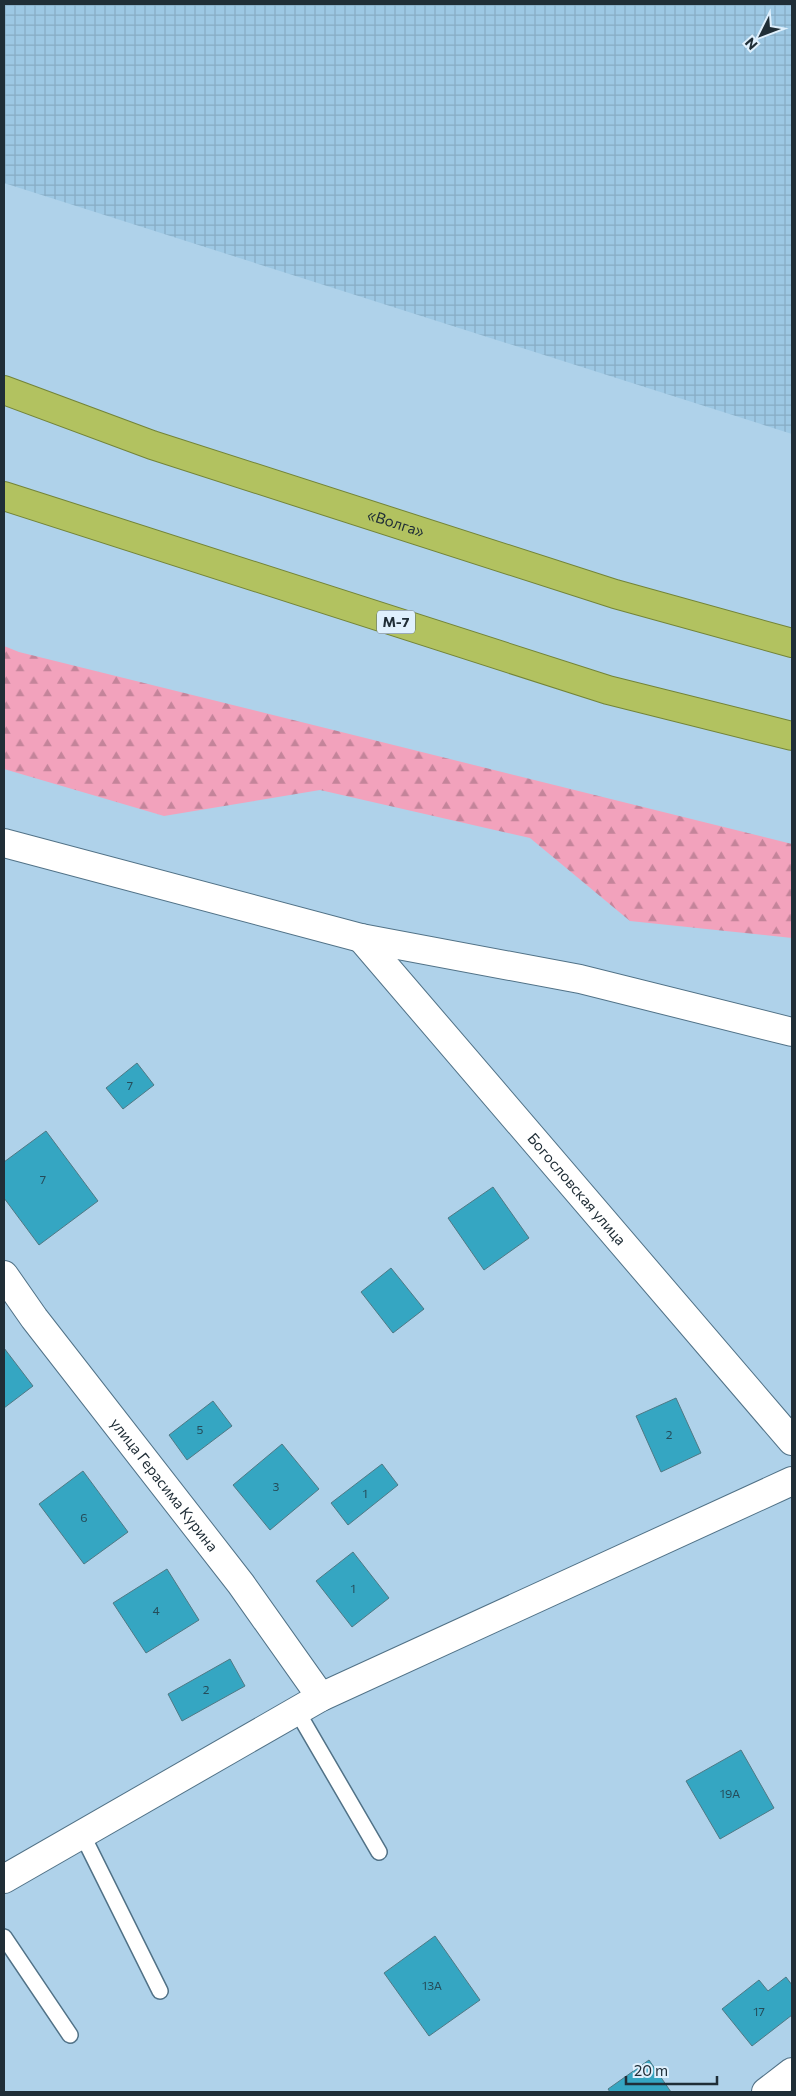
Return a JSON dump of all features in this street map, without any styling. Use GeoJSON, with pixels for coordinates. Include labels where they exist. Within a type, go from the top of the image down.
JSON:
{"type":"FeatureCollection","features":[{"type":"Feature","properties":{"kind":"highway","name":"«Волга»"},"geometry":{"type":"LineString","coordinates":[[4,390],[180,455],[615,594],[792,643]]}},
{"type":"Feature","properties":{"kind":"highway","name":"М-7"},"geometry":{"type":"LineString","coordinates":[[4,496],[608,690],[792,736]]}},
{"type":"Feature","properties":{"kind":"street"},"geometry":{"type":"LineString","coordinates":[[4,843],[361,938],[580,979],[792,1032]]}},
{"type":"Feature","properties":{"kind":"street","name":"Богословская улица"},"geometry":{"type":"LineString","coordinates":[[361,938],[792,1441]]}},
{"type":"Feature","properties":{"kind":"street","name":"улица Герасима Курина"},"geometry":{"type":"LineString","coordinates":[[4,1275],[34,1318],[241,1584],[321,1697]]}},
{"type":"Feature","properties":{"kind":"street"},"geometry":{"type":"LineString","coordinates":[[4,1879],[321,1697],[792,1481]]}},
{"type":"Feature","properties":{"kind":"street"},"geometry":{"type":"LineString","coordinates":[[766,2092],[792,2072]]}},
{"type":"Feature","properties":{"kind":"lane"},"geometry":{"type":"LineString","coordinates":[[297,1711],[379,1852]]}},
{"type":"Feature","properties":{"kind":"lane"},"geometry":{"type":"LineString","coordinates":[[82,1834],[160,1991]]}},
{"type":"Feature","properties":{"kind":"lane"},"geometry":{"type":"LineString","coordinates":[[4,1937],[70,2035]]}},
{"type":"Feature","properties":{"kind":"shaded area"},"geometry":{"type":"Polygon","coordinates":[[[4,4],[792,4],[792,434],[4,183],[4,4]]]}},
{"type":"Feature","properties":{"kind":"green space"},"geometry":{"type":"Polygon","coordinates":[[[4,646],[19,652],[792,844],[792,938],[630,921],[530,838],[320,790],[164,816],[4,769],[4,646]]]}},
{"type":"Feature","properties":{"kind":"building"},"geometry":{"type":"Polygon","coordinates":[[[137,1063],[154,1085],[123,1109],[106,1088],[137,1063]]]}},
{"type":"Feature","properties":{"kind":"building"},"geometry":{"type":"Polygon","coordinates":[[[46,1131],[98,1201],[39,1245],[4,1198],[4,1162],[46,1131]]]}},
{"type":"Feature","properties":{"kind":"building"},"geometry":{"type":"Polygon","coordinates":[[[493,1187],[529,1238],[484,1270],[448,1218],[493,1187]]]}},
{"type":"Feature","properties":{"kind":"building"},"geometry":{"type":"Polygon","coordinates":[[[391,1268],[424,1309],[393,1333],[361,1292],[391,1268]]]}},
{"type":"Feature","properties":{"kind":"building"},"geometry":{"type":"Polygon","coordinates":[[[4,1348],[33,1386],[4,1408],[4,1348]]]}},
{"type":"Feature","properties":{"kind":"building"},"geometry":{"type":"Polygon","coordinates":[[[676,1398],[701,1453],[661,1472],[636,1416],[676,1398]]]}},
{"type":"Feature","properties":{"kind":"building"},"geometry":{"type":"Polygon","coordinates":[[[213,1401],[232,1426],[187,1460],[169,1435],[213,1401]]]}},
{"type":"Feature","properties":{"kind":"building"},"geometry":{"type":"Polygon","coordinates":[[[282,1444],[319,1489],[270,1530],[233,1485],[282,1444]]]}},
{"type":"Feature","properties":{"kind":"building"},"geometry":{"type":"Polygon","coordinates":[[[382,1464],[398,1485],[348,1525],[331,1503],[382,1464]]]}},
{"type":"Feature","properties":{"kind":"building"},"geometry":{"type":"Polygon","coordinates":[[[83,1471],[128,1532],[84,1564],[39,1504],[83,1471]]]}},
{"type":"Feature","properties":{"kind":"building"},"geometry":{"type":"Polygon","coordinates":[[[353,1552],[389,1598],[352,1627],[316,1581],[353,1552]]]}},
{"type":"Feature","properties":{"kind":"building"},"geometry":{"type":"Polygon","coordinates":[[[167,1569],[199,1620],[146,1653],[113,1603],[167,1569]]]}},
{"type":"Feature","properties":{"kind":"building"},"geometry":{"type":"Polygon","coordinates":[[[230,1659],[245,1686],[182,1721],[168,1694],[230,1659]]]}},
{"type":"Feature","properties":{"kind":"building"},"geometry":{"type":"Polygon","coordinates":[[[741,1750],[774,1808],[720,1839],[686,1781],[741,1750]]]}},
{"type":"Feature","properties":{"kind":"building"},"geometry":{"type":"Polygon","coordinates":[[[435,1936],[480,2000],[429,2036],[384,1973],[435,1936]]]}},
{"type":"Feature","properties":{"kind":"building"},"geometry":{"type":"Polygon","coordinates":[[[786,1977],[792,1985],[792,2015],[752,2046],[722,2009],[759,1980],[768,1991],[786,1977]]]}},
{"type":"Feature","properties":{"kind":"building"},"geometry":{"type":"Polygon","coordinates":[[[649,2060],[671,2092],[610,2092],[608,2089],[649,2060]]]}}]}
